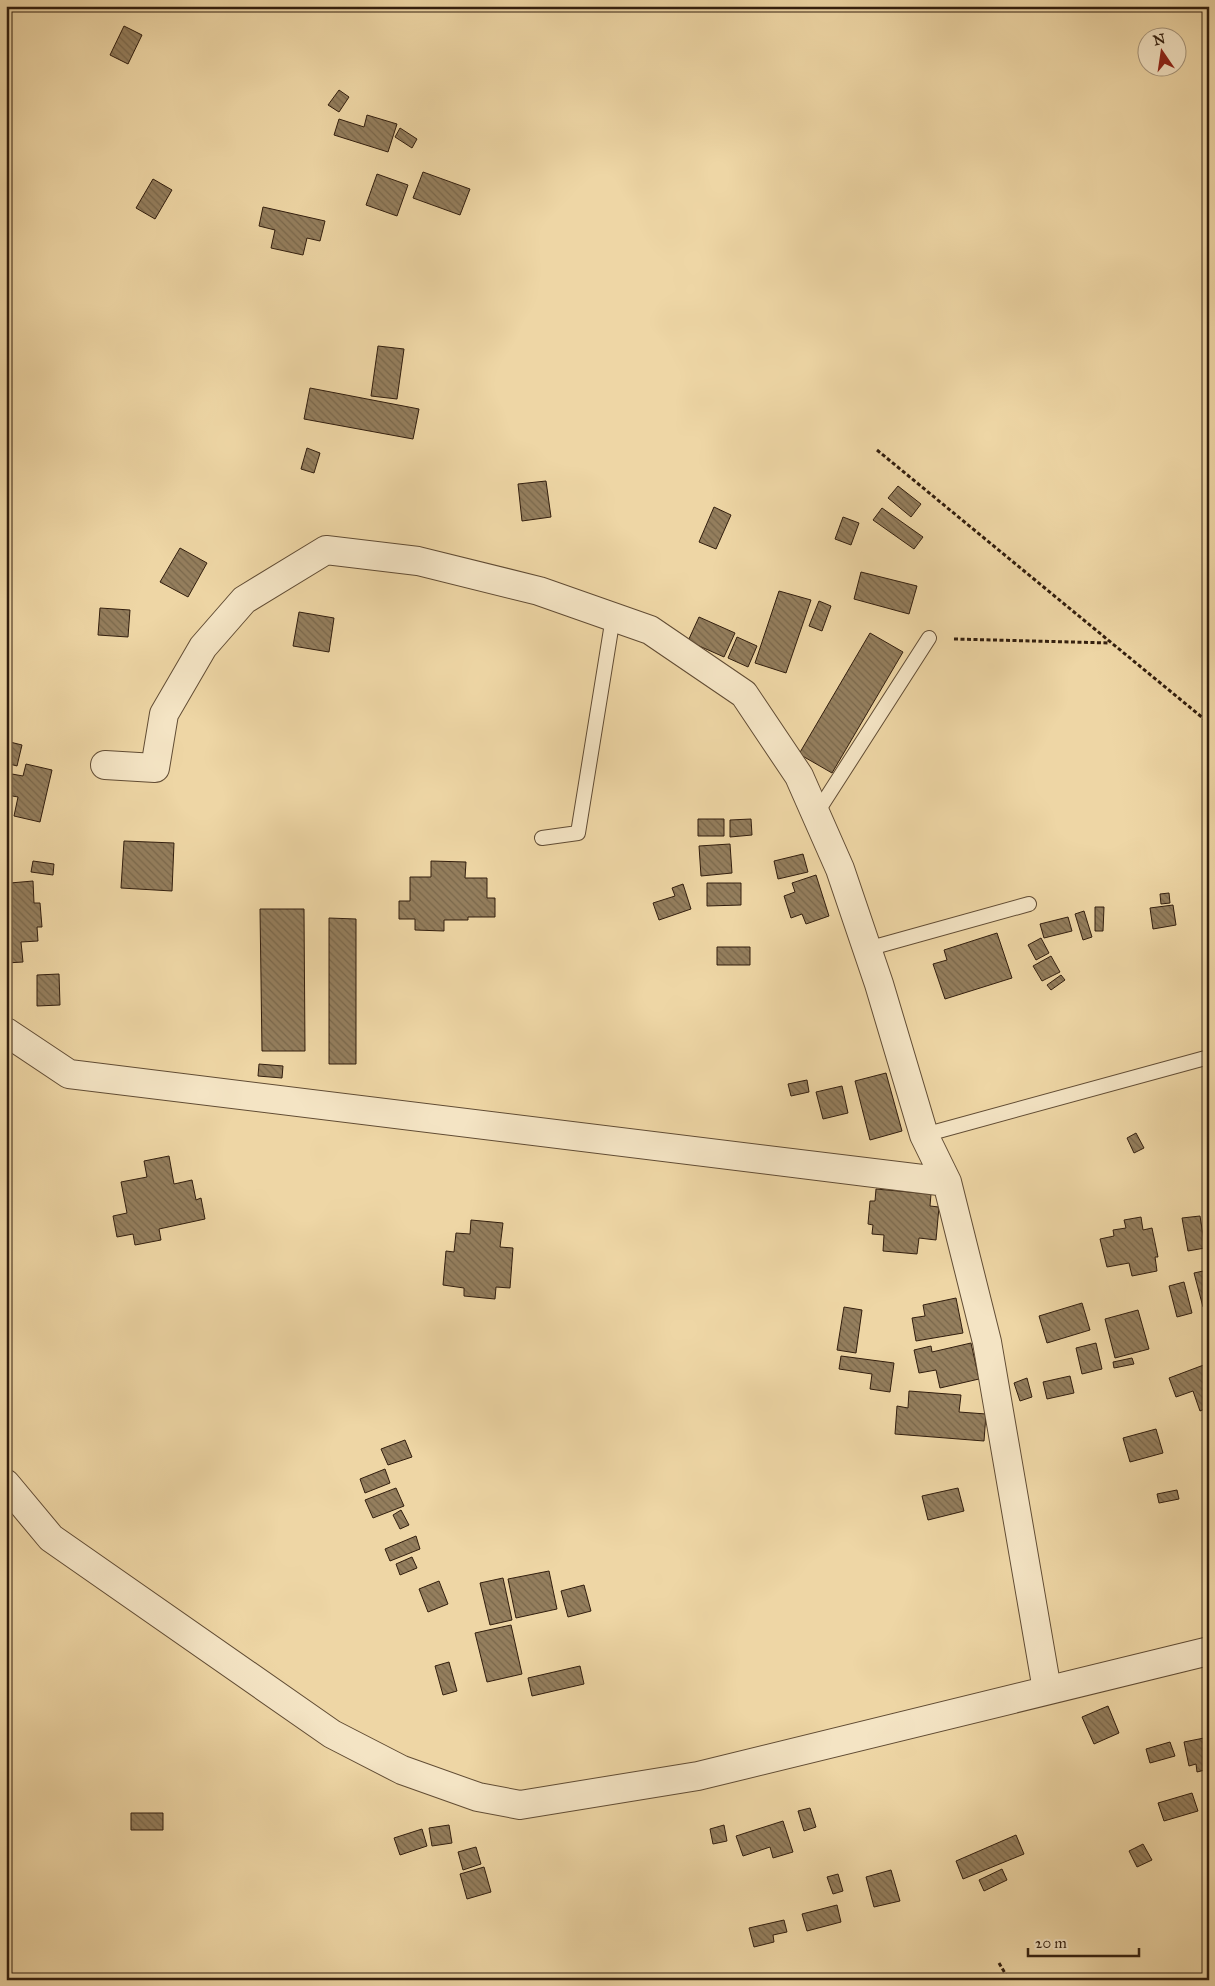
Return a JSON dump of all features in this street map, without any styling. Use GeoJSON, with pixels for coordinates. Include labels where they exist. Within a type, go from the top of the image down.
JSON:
{"type":"FeatureCollection","features":[{"type":"Feature","properties":{"kind":"street"},"geometry":{"type":"LineString","coordinates":[[105,765],[155,768],[164,714],[204,647],[244,600],[326,550],[418,561],[539,591],[650,630],[744,694],[799,776],[840,869],[867,949],[924,1135],[947,1182],[987,1342],[1047,1690]]}},
{"type":"Feature","properties":{"kind":"street"},"geometry":{"type":"LineString","coordinates":[[6,1032],[69,1074],[947,1182]]}},
{"type":"Feature","properties":{"kind":"street"},"geometry":{"type":"LineString","coordinates":[[6,1484],[50,1538],[332,1734],[402,1770],[478,1798],[520,1805],[698,1776],[1209,1650]]}},
{"type":"Feature","properties":{"kind":"lane"},"geometry":{"type":"LineString","coordinates":[[542,838],[578,833],[613,617]]}},
{"type":"Feature","properties":{"kind":"lane"},"geometry":{"type":"LineString","coordinates":[[816,814],[929,638]]}},
{"type":"Feature","properties":{"kind":"lane"},"geometry":{"type":"LineString","coordinates":[[867,949],[1029,904]]}},
{"type":"Feature","properties":{"kind":"lane"},"geometry":{"type":"LineString","coordinates":[[924,1135],[1209,1056]]}},
{"type":"Feature","properties":{"kind":"path"},"geometry":{"type":"LineString","coordinates":[[877,450],[1209,723]]}},
{"type":"Feature","properties":{"kind":"path"},"geometry":{"type":"LineString","coordinates":[[929,638],[1112,643]]}},
{"type":"Feature","properties":{"kind":"path"},"geometry":{"type":"LineString","coordinates":[[999,1964],[1009,1980]]}},
{"type":"Feature","properties":{"kind":"building"},"geometry":{"type":"Polygon","coordinates":[[[124,26],[142,35],[128,64],[110,55],[124,26]]]}},
{"type":"Feature","properties":{"kind":"building"},"geometry":{"type":"Polygon","coordinates":[[[339,90],[349,97],[339,112],[328,105],[339,90]]]}},
{"type":"Feature","properties":{"kind":"building"},"geometry":{"type":"Polygon","coordinates":[[[367,115],[397,124],[388,152],[334,135],[339,119],[364,127],[367,115]]]}},
{"type":"Feature","properties":{"kind":"building"},"geometry":{"type":"Polygon","coordinates":[[[400,128],[417,139],[412,148],[395,137],[400,128]]]}},
{"type":"Feature","properties":{"kind":"building"},"geometry":{"type":"Polygon","coordinates":[[[423,172],[470,189],[460,215],[413,198],[423,172]]]}},
{"type":"Feature","properties":{"kind":"building"},"geometry":{"type":"Polygon","coordinates":[[[377,174],[408,185],[397,216],[366,205],[377,174]]]}},
{"type":"Feature","properties":{"kind":"building"},"geometry":{"type":"Polygon","coordinates":[[[153,179],[172,190],[155,219],[136,208],[153,179]]]}},
{"type":"Feature","properties":{"kind":"building"},"geometry":{"type":"Polygon","coordinates":[[[263,207],[325,221],[320,241],[307,238],[303,255],[271,248],[275,230],[259,226],[263,207]]]}},
{"type":"Feature","properties":{"kind":"building"},"geometry":{"type":"Polygon","coordinates":[[[378,346],[404,349],[397,399],[371,396],[378,346]]]}},
{"type":"Feature","properties":{"kind":"building"},"geometry":{"type":"Polygon","coordinates":[[[310,388],[419,409],[413,439],[304,419],[310,388]]]}},
{"type":"Feature","properties":{"kind":"building"},"geometry":{"type":"Polygon","coordinates":[[[307,448],[320,453],[314,473],[301,469],[307,448]]]}},
{"type":"Feature","properties":{"kind":"building"},"geometry":{"type":"Polygon","coordinates":[[[546,481],[551,517],[522,521],[518,484],[546,481]]]}},
{"type":"Feature","properties":{"kind":"building"},"geometry":{"type":"Polygon","coordinates":[[[898,486],[921,504],[911,517],[888,498],[898,486]]]}},
{"type":"Feature","properties":{"kind":"building"},"geometry":{"type":"Polygon","coordinates":[[[714,507],[731,515],[716,549],[699,542],[714,507]]]}},
{"type":"Feature","properties":{"kind":"building"},"geometry":{"type":"Polygon","coordinates":[[[882,508],[923,537],[914,549],[873,520],[882,508]]]}},
{"type":"Feature","properties":{"kind":"building"},"geometry":{"type":"Polygon","coordinates":[[[843,517],[859,523],[851,545],[835,539],[843,517]]]}},
{"type":"Feature","properties":{"kind":"building"},"geometry":{"type":"Polygon","coordinates":[[[180,548],[207,563],[188,597],[160,582],[180,548]]]}},
{"type":"Feature","properties":{"kind":"building"},"geometry":{"type":"Polygon","coordinates":[[[861,572],[917,586],[909,614],[854,599],[861,572]]]}},
{"type":"Feature","properties":{"kind":"building"},"geometry":{"type":"Polygon","coordinates":[[[779,591],[811,600],[786,673],[755,663],[779,591]]]}},
{"type":"Feature","properties":{"kind":"building"},"geometry":{"type":"Polygon","coordinates":[[[819,601],[831,606],[822,631],[809,626],[819,601]]]}},
{"type":"Feature","properties":{"kind":"building"},"geometry":{"type":"Polygon","coordinates":[[[100,608],[130,610],[128,637],[98,635],[100,608]]]}},
{"type":"Feature","properties":{"kind":"building"},"geometry":{"type":"Polygon","coordinates":[[[299,612],[334,618],[329,652],[293,646],[299,612]]]}},
{"type":"Feature","properties":{"kind":"building"},"geometry":{"type":"Polygon","coordinates":[[[699,617],[735,633],[724,657],[688,641],[699,617]]]}},
{"type":"Feature","properties":{"kind":"building"},"geometry":{"type":"Polygon","coordinates":[[[870,633],[903,652],[832,773],[799,754],[870,633]]]}},
{"type":"Feature","properties":{"kind":"building"},"geometry":{"type":"Polygon","coordinates":[[[737,637],[757,646],[748,667],[728,658],[737,637]]]}},
{"type":"Feature","properties":{"kind":"building"},"geometry":{"type":"Polygon","coordinates":[[[6,741],[22,745],[17,766],[6,763],[6,741]]]}},
{"type":"Feature","properties":{"kind":"building"},"geometry":{"type":"Polygon","coordinates":[[[26,764],[52,770],[40,822],[14,816],[18,797],[7,795],[12,774],[23,776],[26,764]]]}},
{"type":"Feature","properties":{"kind":"building"},"geometry":{"type":"Polygon","coordinates":[[[698,819],[724,819],[724,836],[698,836],[698,819]]]}},
{"type":"Feature","properties":{"kind":"building"},"geometry":{"type":"Polygon","coordinates":[[[751,819],[752,835],[730,837],[730,820],[751,819]]]}},
{"type":"Feature","properties":{"kind":"building"},"geometry":{"type":"Polygon","coordinates":[[[124,841],[174,843],[172,891],[121,888],[124,841]]]}},
{"type":"Feature","properties":{"kind":"building"},"geometry":{"type":"Polygon","coordinates":[[[730,844],[732,873],[701,876],[699,846],[730,844]]]}},
{"type":"Feature","properties":{"kind":"building"},"geometry":{"type":"Polygon","coordinates":[[[803,854],[808,872],[778,879],[774,861],[803,854]]]}},
{"type":"Feature","properties":{"kind":"building"},"geometry":{"type":"Polygon","coordinates":[[[33,861],[54,864],[53,875],[31,872],[33,861]]]}},
{"type":"Feature","properties":{"kind":"building"},"geometry":{"type":"Polygon","coordinates":[[[431,861],[466,862],[465,878],[487,878],[487,898],[495,898],[495,917],[468,917],[468,920],[444,920],[444,931],[415,930],[415,919],[399,919],[399,901],[410,901],[410,877],[431,877],[431,861]]]}},
{"type":"Feature","properties":{"kind":"building"},"geometry":{"type":"Polygon","coordinates":[[[816,875],[829,916],[806,924],[802,914],[791,918],[784,896],[795,892],[792,883],[816,875]]]}},
{"type":"Feature","properties":{"kind":"building"},"geometry":{"type":"Polygon","coordinates":[[[33,881],[34,903],[40,903],[42,927],[37,927],[38,941],[21,942],[23,962],[6,963],[6,889],[11,888],[10,883],[33,881]]]}},
{"type":"Feature","properties":{"kind":"building"},"geometry":{"type":"Polygon","coordinates":[[[707,883],[741,883],[741,905],[707,906],[707,883]]]}},
{"type":"Feature","properties":{"kind":"building"},"geometry":{"type":"Polygon","coordinates":[[[683,884],[691,909],[659,920],[653,903],[675,896],[672,888],[683,884]]]}},
{"type":"Feature","properties":{"kind":"building"},"geometry":{"type":"Polygon","coordinates":[[[1169,893],[1170,903],[1161,904],[1160,894],[1169,893]]]}},
{"type":"Feature","properties":{"kind":"building"},"geometry":{"type":"Polygon","coordinates":[[[1173,905],[1176,925],[1153,929],[1150,908],[1173,905]]]}},
{"type":"Feature","properties":{"kind":"building"},"geometry":{"type":"Polygon","coordinates":[[[1095,907],[1104,907],[1103,931],[1095,931],[1095,907]]]}},
{"type":"Feature","properties":{"kind":"building"},"geometry":{"type":"Polygon","coordinates":[[[260,909],[304,909],[305,1051],[262,1051],[260,909]]]}},
{"type":"Feature","properties":{"kind":"building"},"geometry":{"type":"Polygon","coordinates":[[[1084,911],[1092,937],[1083,940],[1075,914],[1084,911]]]}},
{"type":"Feature","properties":{"kind":"building"},"geometry":{"type":"Polygon","coordinates":[[[1068,917],[1072,931],[1044,938],[1040,924],[1068,917]]]}},
{"type":"Feature","properties":{"kind":"building"},"geometry":{"type":"Polygon","coordinates":[[[329,918],[356,919],[356,1064],[329,1064],[329,918]]]}},
{"type":"Feature","properties":{"kind":"building"},"geometry":{"type":"Polygon","coordinates":[[[997,933],[1012,978],[945,999],[933,964],[947,960],[944,950],[997,933]]]}},
{"type":"Feature","properties":{"kind":"building"},"geometry":{"type":"Polygon","coordinates":[[[1041,938],[1049,953],[1036,960],[1028,945],[1041,938]]]}},
{"type":"Feature","properties":{"kind":"building"},"geometry":{"type":"Polygon","coordinates":[[[717,947],[750,947],[750,965],[717,965],[717,947]]]}},
{"type":"Feature","properties":{"kind":"building"},"geometry":{"type":"Polygon","coordinates":[[[1051,956],[1060,972],[1042,981],[1033,966],[1051,956]]]}},
{"type":"Feature","properties":{"kind":"building"},"geometry":{"type":"Polygon","coordinates":[[[59,974],[60,1005],[37,1006],[37,975],[59,974]]]}},
{"type":"Feature","properties":{"kind":"building"},"geometry":{"type":"Polygon","coordinates":[[[1061,975],[1065,980],[1051,990],[1047,985],[1061,975]]]}},
{"type":"Feature","properties":{"kind":"building"},"geometry":{"type":"Polygon","coordinates":[[[259,1064],[283,1066],[282,1078],[258,1076],[259,1064]]]}},
{"type":"Feature","properties":{"kind":"building"},"geometry":{"type":"Polygon","coordinates":[[[886,1073],[902,1131],[870,1140],[855,1081],[886,1073]]]}},
{"type":"Feature","properties":{"kind":"building"},"geometry":{"type":"Polygon","coordinates":[[[807,1080],[809,1092],[791,1096],[788,1084],[807,1080]]]}},
{"type":"Feature","properties":{"kind":"building"},"geometry":{"type":"Polygon","coordinates":[[[842,1086],[848,1113],[823,1119],[816,1092],[842,1086]]]}},
{"type":"Feature","properties":{"kind":"building"},"geometry":{"type":"Polygon","coordinates":[[[1136,1133],[1144,1148],[1134,1153],[1127,1138],[1136,1133]]]}},
{"type":"Feature","properties":{"kind":"building"},"geometry":{"type":"Polygon","coordinates":[[[169,1156],[174,1184],[192,1180],[196,1200],[201,1198],[205,1219],[159,1229],[161,1240],[135,1245],[133,1234],[117,1237],[113,1216],[127,1213],[121,1182],[147,1177],[144,1161],[169,1156]]]}},
{"type":"Feature","properties":{"kind":"building"},"geometry":{"type":"Polygon","coordinates":[[[876,1189],[931,1194],[930,1206],[939,1207],[936,1240],[919,1238],[917,1254],[883,1251],[884,1235],[872,1234],[873,1225],[868,1224],[870,1201],[875,1201],[876,1189]]]}},
{"type":"Feature","properties":{"kind":"building"},"geometry":{"type":"Polygon","coordinates":[[[1200,1216],[1205,1248],[1188,1251],[1182,1218],[1200,1216]]]}},
{"type":"Feature","properties":{"kind":"building"},"geometry":{"type":"Polygon","coordinates":[[[1141,1217],[1143,1230],[1152,1228],[1158,1257],[1155,1257],[1157,1271],[1132,1276],[1129,1263],[1107,1267],[1100,1239],[1114,1236],[1113,1230],[1126,1228],[1124,1220],[1141,1217]]]}},
{"type":"Feature","properties":{"kind":"building"},"geometry":{"type":"Polygon","coordinates":[[[471,1220],[503,1223],[500,1247],[513,1248],[510,1288],[496,1287],[495,1299],[464,1296],[464,1288],[443,1285],[446,1251],[454,1252],[456,1233],[470,1234],[471,1220]]]}},
{"type":"Feature","properties":{"kind":"building"},"geometry":{"type":"Polygon","coordinates":[[[1208,1270],[1209,1305],[1203,1307],[1194,1273],[1208,1270]]]}},
{"type":"Feature","properties":{"kind":"building"},"geometry":{"type":"Polygon","coordinates":[[[1184,1282],[1192,1313],[1177,1317],[1169,1286],[1184,1282]]]}},
{"type":"Feature","properties":{"kind":"building"},"geometry":{"type":"Polygon","coordinates":[[[956,1298],[963,1333],[916,1341],[912,1318],[925,1316],[923,1305],[956,1298]]]}},
{"type":"Feature","properties":{"kind":"building"},"geometry":{"type":"Polygon","coordinates":[[[1082,1303],[1090,1330],[1047,1343],[1039,1316],[1082,1303]]]}},
{"type":"Feature","properties":{"kind":"building"},"geometry":{"type":"Polygon","coordinates":[[[844,1307],[862,1310],[856,1353],[837,1350],[844,1307]]]}},
{"type":"Feature","properties":{"kind":"building"},"geometry":{"type":"Polygon","coordinates":[[[1138,1310],[1149,1349],[1115,1358],[1105,1319],[1138,1310]]]}},
{"type":"Feature","properties":{"kind":"building"},"geometry":{"type":"Polygon","coordinates":[[[971,1343],[979,1379],[940,1388],[936,1370],[919,1373],[914,1350],[931,1346],[932,1352],[971,1343]]]}},
{"type":"Feature","properties":{"kind":"building"},"geometry":{"type":"Polygon","coordinates":[[[1096,1343],[1102,1369],[1082,1374],[1076,1348],[1096,1343]]]}},
{"type":"Feature","properties":{"kind":"building"},"geometry":{"type":"Polygon","coordinates":[[[841,1356],[894,1363],[890,1392],[870,1389],[872,1374],[839,1369],[841,1356]]]}},
{"type":"Feature","properties":{"kind":"building"},"geometry":{"type":"Polygon","coordinates":[[[1132,1358],[1134,1364],[1114,1368],[1113,1362],[1132,1358]]]}},
{"type":"Feature","properties":{"kind":"building"},"geometry":{"type":"Polygon","coordinates":[[[1209,1363],[1209,1407],[1200,1411],[1193,1391],[1176,1397],[1169,1378],[1209,1363]]]}},
{"type":"Feature","properties":{"kind":"building"},"geometry":{"type":"Polygon","coordinates":[[[1070,1376],[1074,1393],[1047,1399],[1043,1382],[1070,1376]]]}},
{"type":"Feature","properties":{"kind":"building"},"geometry":{"type":"Polygon","coordinates":[[[1027,1378],[1032,1397],[1020,1401],[1014,1383],[1027,1378]]]}},
{"type":"Feature","properties":{"kind":"building"},"geometry":{"type":"Polygon","coordinates":[[[909,1391],[961,1395],[959,1412],[986,1414],[984,1441],[895,1434],[897,1406],[908,1408],[909,1391]]]}},
{"type":"Feature","properties":{"kind":"building"},"geometry":{"type":"Polygon","coordinates":[[[1156,1429],[1163,1453],[1130,1462],[1123,1438],[1156,1429]]]}},
{"type":"Feature","properties":{"kind":"building"},"geometry":{"type":"Polygon","coordinates":[[[405,1440],[412,1457],[388,1465],[381,1449],[405,1440]]]}},
{"type":"Feature","properties":{"kind":"building"},"geometry":{"type":"Polygon","coordinates":[[[385,1469],[390,1483],[365,1493],[360,1479],[385,1469]]]}},
{"type":"Feature","properties":{"kind":"building"},"geometry":{"type":"Polygon","coordinates":[[[396,1488],[404,1506],[373,1518],[365,1500],[396,1488]]]}},
{"type":"Feature","properties":{"kind":"building"},"geometry":{"type":"Polygon","coordinates":[[[958,1488],[964,1511],[928,1520],[922,1496],[958,1488]]]}},
{"type":"Feature","properties":{"kind":"building"},"geometry":{"type":"Polygon","coordinates":[[[1177,1490],[1179,1499],[1159,1503],[1157,1494],[1177,1490]]]}},
{"type":"Feature","properties":{"kind":"building"},"geometry":{"type":"Polygon","coordinates":[[[401,1510],[409,1525],[400,1529],[393,1515],[401,1510]]]}},
{"type":"Feature","properties":{"kind":"building"},"geometry":{"type":"Polygon","coordinates":[[[416,1536],[420,1549],[390,1561],[385,1549],[416,1536]]]}},
{"type":"Feature","properties":{"kind":"building"},"geometry":{"type":"Polygon","coordinates":[[[412,1557],[417,1568],[400,1575],[396,1564],[412,1557]]]}},
{"type":"Feature","properties":{"kind":"building"},"geometry":{"type":"Polygon","coordinates":[[[549,1571],[557,1609],[516,1618],[508,1579],[549,1571]]]}},
{"type":"Feature","properties":{"kind":"building"},"geometry":{"type":"Polygon","coordinates":[[[503,1578],[512,1620],[490,1625],[480,1583],[503,1578]]]}},
{"type":"Feature","properties":{"kind":"building"},"geometry":{"type":"Polygon","coordinates":[[[439,1581],[448,1604],[428,1612],[419,1589],[439,1581]]]}},
{"type":"Feature","properties":{"kind":"building"},"geometry":{"type":"Polygon","coordinates":[[[584,1585],[591,1611],[568,1617],[561,1591],[584,1585]]]}},
{"type":"Feature","properties":{"kind":"building"},"geometry":{"type":"Polygon","coordinates":[[[511,1625],[522,1674],[487,1682],[475,1633],[511,1625]]]}},
{"type":"Feature","properties":{"kind":"building"},"geometry":{"type":"Polygon","coordinates":[[[449,1662],[457,1691],[443,1695],[435,1666],[449,1662]]]}},
{"type":"Feature","properties":{"kind":"building"},"geometry":{"type":"Polygon","coordinates":[[[580,1666],[584,1684],[532,1696],[528,1678],[580,1666]]]}},
{"type":"Feature","properties":{"kind":"building"},"geometry":{"type":"Polygon","coordinates":[[[1108,1706],[1119,1733],[1094,1744],[1082,1717],[1108,1706]]]}},
{"type":"Feature","properties":{"kind":"building"},"geometry":{"type":"Polygon","coordinates":[[[1209,1737],[1209,1769],[1197,1772],[1196,1764],[1189,1766],[1184,1742],[1209,1737]]]}},
{"type":"Feature","properties":{"kind":"building"},"geometry":{"type":"Polygon","coordinates":[[[1170,1742],[1175,1756],[1150,1763],[1146,1749],[1170,1742]]]}},
{"type":"Feature","properties":{"kind":"building"},"geometry":{"type":"Polygon","coordinates":[[[1192,1793],[1198,1811],[1164,1821],[1158,1803],[1192,1793]]]}},
{"type":"Feature","properties":{"kind":"building"},"geometry":{"type":"Polygon","coordinates":[[[810,1808],[816,1827],[804,1831],[798,1811],[810,1808]]]}},
{"type":"Feature","properties":{"kind":"building"},"geometry":{"type":"Polygon","coordinates":[[[131,1813],[163,1813],[163,1830],[131,1830],[131,1813]]]}},
{"type":"Feature","properties":{"kind":"building"},"geometry":{"type":"Polygon","coordinates":[[[783,1821],[793,1852],[773,1858],[770,1847],[743,1856],[736,1836],[783,1821]]]}},
{"type":"Feature","properties":{"kind":"building"},"geometry":{"type":"Polygon","coordinates":[[[449,1825],[452,1843],[432,1846],[429,1828],[449,1825]]]}},
{"type":"Feature","properties":{"kind":"building"},"geometry":{"type":"Polygon","coordinates":[[[724,1825],[727,1841],[713,1844],[710,1829],[724,1825]]]}},
{"type":"Feature","properties":{"kind":"building"},"geometry":{"type":"Polygon","coordinates":[[[422,1829],[427,1846],[400,1855],[394,1838],[422,1829]]]}},
{"type":"Feature","properties":{"kind":"building"},"geometry":{"type":"Polygon","coordinates":[[[1016,1835],[1024,1854],[963,1879],[956,1861],[1016,1835]]]}},
{"type":"Feature","properties":{"kind":"building"},"geometry":{"type":"Polygon","coordinates":[[[1143,1844],[1152,1860],[1137,1867],[1129,1851],[1143,1844]]]}},
{"type":"Feature","properties":{"kind":"building"},"geometry":{"type":"Polygon","coordinates":[[[476,1847],[481,1864],[463,1870],[458,1852],[476,1847]]]}},
{"type":"Feature","properties":{"kind":"building"},"geometry":{"type":"Polygon","coordinates":[[[484,1867],[491,1892],[467,1899],[460,1874],[484,1867]]]}},
{"type":"Feature","properties":{"kind":"building"},"geometry":{"type":"Polygon","coordinates":[[[1002,1869],[1007,1880],[984,1891],[979,1880],[1002,1869]]]}},
{"type":"Feature","properties":{"kind":"building"},"geometry":{"type":"Polygon","coordinates":[[[891,1870],[900,1901],[874,1907],[866,1877],[891,1870]]]}},
{"type":"Feature","properties":{"kind":"building"},"geometry":{"type":"Polygon","coordinates":[[[838,1874],[843,1891],[833,1894],[827,1877],[838,1874]]]}},
{"type":"Feature","properties":{"kind":"building"},"geometry":{"type":"Polygon","coordinates":[[[837,1905],[841,1922],[807,1931],[802,1914],[837,1905]]]}},
{"type":"Feature","properties":{"kind":"building"},"geometry":{"type":"Polygon","coordinates":[[[784,1920],[787,1932],[773,1935],[774,1942],[754,1947],[749,1928],[784,1920]]]}}]}
